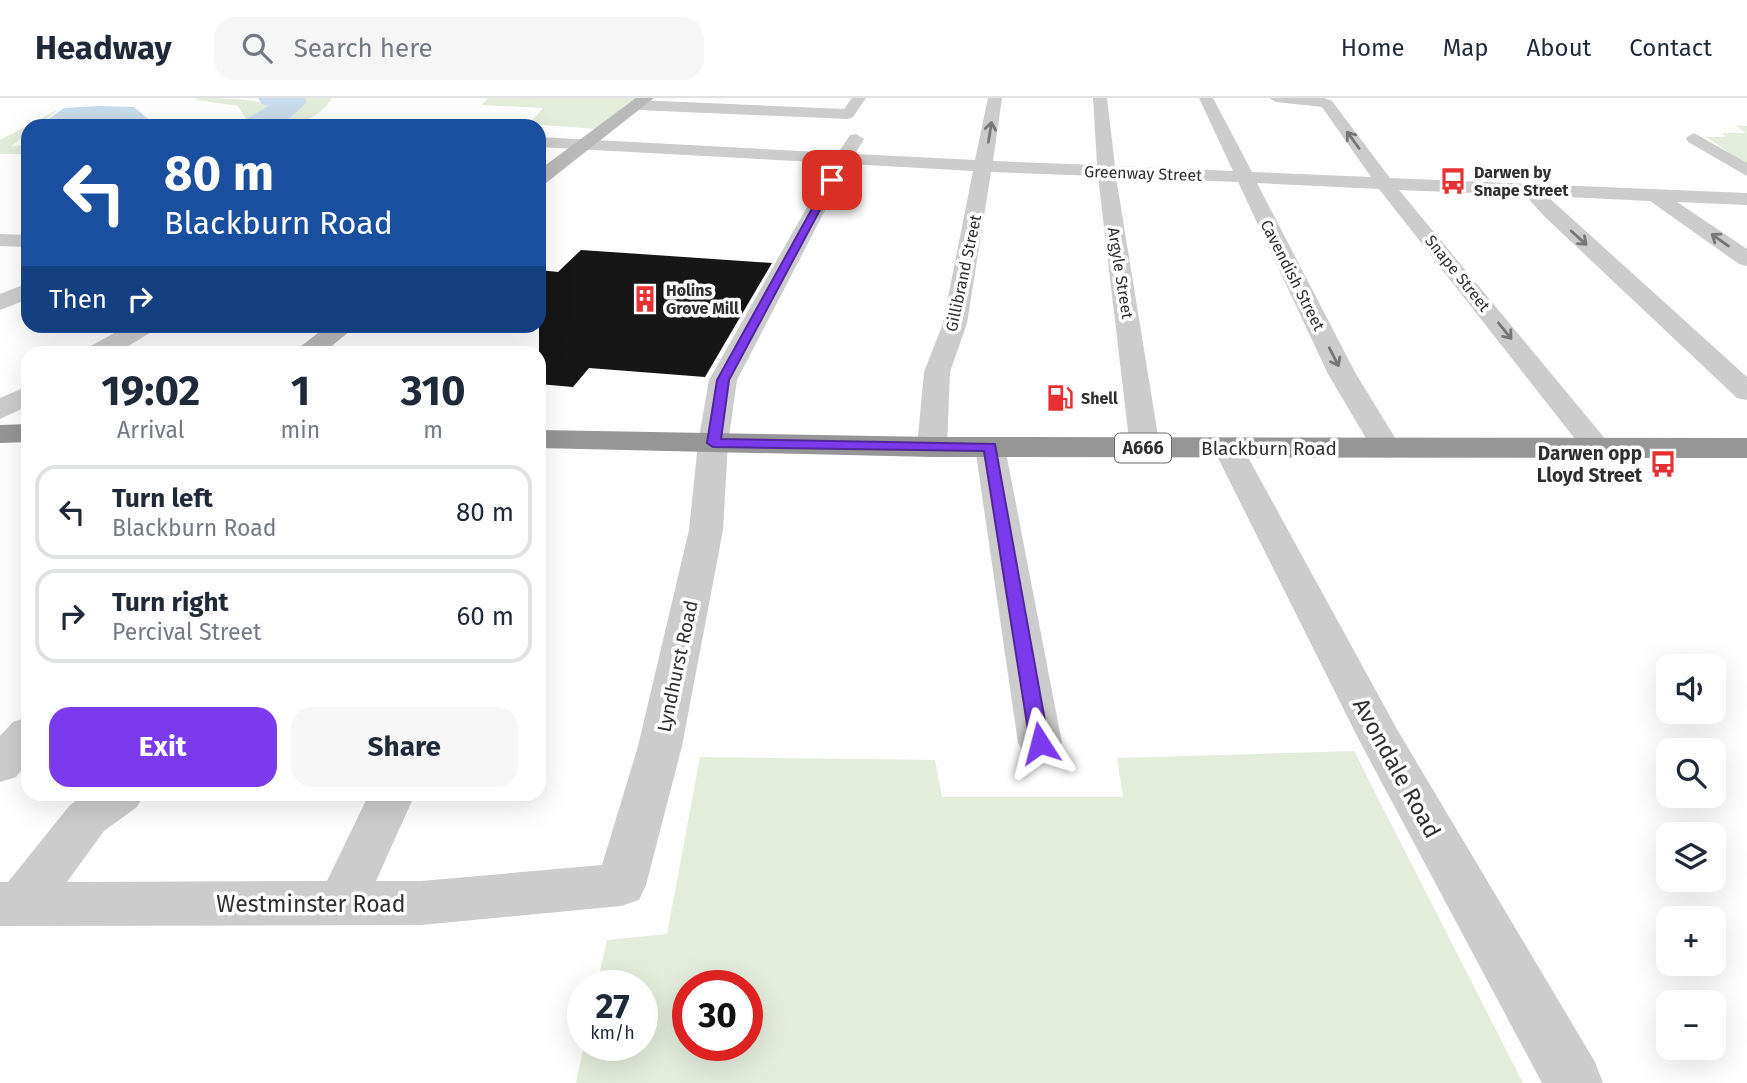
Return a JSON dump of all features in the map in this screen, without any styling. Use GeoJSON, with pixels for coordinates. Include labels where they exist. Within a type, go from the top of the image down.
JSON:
{"type":"FeatureCollection","features":[{"type":"Feature","properties":{"kind":"highway"},"geometry":{"type":"LineString","coordinates":[[0,434],[21,433]]}},
{"type":"Feature","properties":{"kind":"highway","name":"Blackburn Road"},"geometry":{"type":"LineString","coordinates":[[546,439],[932,447],[1747,448]]}},
{"type":"Feature","properties":{"kind":"street"},"geometry":{"type":"LineString","coordinates":[[546,174],[642,102],[848,114],[859,98]]}},
{"type":"Feature","properties":{"kind":"street","name":"Gillibrand Street"},"geometry":{"type":"LineString","coordinates":[[932,447],[937,372],[955,323],[995,98]]}},
{"type":"Feature","properties":{"kind":"street","name":"Argyle Street"},"geometry":{"type":"LineString","coordinates":[[1100,98],[1106,171],[1145,448]]}},
{"type":"Feature","properties":{"kind":"street","name":"Cavendish Street"},"geometry":{"type":"LineString","coordinates":[[1206,98],[1342,374],[1387,449]]}},
{"type":"Feature","properties":{"kind":"street"},"geometry":{"type":"LineString","coordinates":[[1276,98],[1317,100]]}},
{"type":"Feature","properties":{"kind":"street","name":"Snape Street"},"geometry":{"type":"LineString","coordinates":[[1317,100],[1327,104],[1384,183],[1597,447]]}},
{"type":"Feature","properties":{"kind":"street"},"geometry":{"type":"LineString","coordinates":[[1694,138],[1747,172]]}},
{"type":"Feature","properties":{"kind":"street","name":"Greenway Street"},"geometry":{"type":"LineString","coordinates":[[546,142],[849,149],[985,166],[1747,200]]}},
{"type":"Feature","properties":{"kind":"street","name":"Lyndhurst Road"},"geometry":{"type":"LineString","coordinates":[[621,885],[660,746],[703,544],[713,443],[723,380],[849,149]]}},
{"type":"Feature","properties":{"kind":"street"},"geometry":{"type":"LineString","coordinates":[[1627,175],[1747,259]]}},
{"type":"Feature","properties":{"kind":"street"},"geometry":{"type":"LineString","coordinates":[[1531,190],[1552,213],[1741,385]]}},
{"type":"Feature","properties":{"kind":"street"},"geometry":{"type":"LineString","coordinates":[[0,303],[21,293]]}},
{"type":"Feature","properties":{"kind":"street"},"geometry":{"type":"LineString","coordinates":[[110,346],[132,333]]}},
{"type":"Feature","properties":{"kind":"street"},"geometry":{"type":"LineString","coordinates":[[315,346],[333,333]]}},
{"type":"Feature","properties":{"kind":"street"},"geometry":{"type":"LineString","coordinates":[[0,410],[21,398]]}},
{"type":"Feature","properties":{"kind":"street"},"geometry":{"type":"LineString","coordinates":[[990,447],[1040,743]]}},
{"type":"Feature","properties":{"kind":"street","name":"Avondale Road"},"geometry":{"type":"LineString","coordinates":[[1228,448],[1381,740],[1574,1083]]}},
{"type":"Feature","properties":{"kind":"street"},"geometry":{"type":"LineString","coordinates":[[0,765],[21,741]]}},
{"type":"Feature","properties":{"kind":"street"},"geometry":{"type":"LineString","coordinates":[[10,904],[87,818],[111,801]]}},
{"type":"Feature","properties":{"kind":"street"},"geometry":{"type":"LineString","coordinates":[[341,904],[389,801]]}},
{"type":"Feature","properties":{"kind":"street","name":"Westminster Road"},"geometry":{"type":"LineString","coordinates":[[10,904],[421,903],[621,885]]}},
{"type":"Feature","properties":{"kind":"green space"},"geometry":{"type":"Polygon","coordinates":[[[285,98],[332,98],[311,118],[279,119],[296,102],[285,98]]]}},
{"type":"Feature","properties":{"kind":"green space"},"geometry":{"type":"Polygon","coordinates":[[[488,98],[637,98],[597,129],[546,125],[546,119],[533,119],[543,108],[481,105],[488,98]]]}},
{"type":"Feature","properties":{"kind":"green space"},"geometry":{"type":"Polygon","coordinates":[[[196,100],[251,100],[277,108],[262,119],[246,119],[238,106],[196,100]]]}},
{"type":"Feature","properties":{"kind":"green space"},"geometry":{"type":"Polygon","coordinates":[[[1735,125],[1747,126],[1747,165],[1706,137],[1726,137],[1722,133],[1746,133],[1735,125]]]}},
{"type":"Feature","properties":{"kind":"green space"},"geometry":{"type":"Polygon","coordinates":[[[21,129],[21,138],[11,146],[21,145],[21,154],[0,154],[0,140],[21,129]]]}},
{"type":"Feature","properties":{"kind":"green space"},"geometry":{"type":"Polygon","coordinates":[[[1354,751],[1523,1083],[576,1083],[581,1061],[658,1061],[658,970],[600,970],[607,940],[667,934],[700,757],[935,760],[942,797],[1123,797],[1117,758],[1354,751]]]}},
{"type":"Feature","properties":{"kind":"water"},"geometry":{"type":"Polygon","coordinates":[[[134,107],[148,119],[49,119],[64,108],[134,107]]]}},
{"type":"Feature","properties":{"kind":"building","name":"Holins Grove Mill"},"geometry":{"type":"Polygon","coordinates":[[[581,250],[772,263],[705,377],[589,368],[573,387],[546,385],[546,346],[539,346],[539,333],[546,333],[546,271],[558,272],[581,250]]]}},
{"type":"Feature","properties":{"kind":"waterway"},"geometry":{"type":"LineString","coordinates":[[271,119],[292,102],[272,98]]}},
{"type":"Feature","properties":{"kind":"place","name":"Darwen by Snape Street"},"geometry":{"type":"Point","coordinates":[1453,181]}},
{"type":"Feature","properties":{"kind":"place","name":"Holins Grove Mill"},"geometry":{"type":"Point","coordinates":[645,299]}},
{"type":"Feature","properties":{"kind":"place","name":"Shell"},"geometry":{"type":"Point","coordinates":[1060,398]}},
{"type":"Feature","properties":{"kind":"place","name":"Darwen opp Lloyd Street"},"geometry":{"type":"Point","coordinates":[1663,464]}},
{"type":"Feature","properties":{"kind":"route"},"geometry":{"type":"LineString","coordinates":[[832,180],[723,380],[713,443],[990,447],[1040,743]]}}]}
